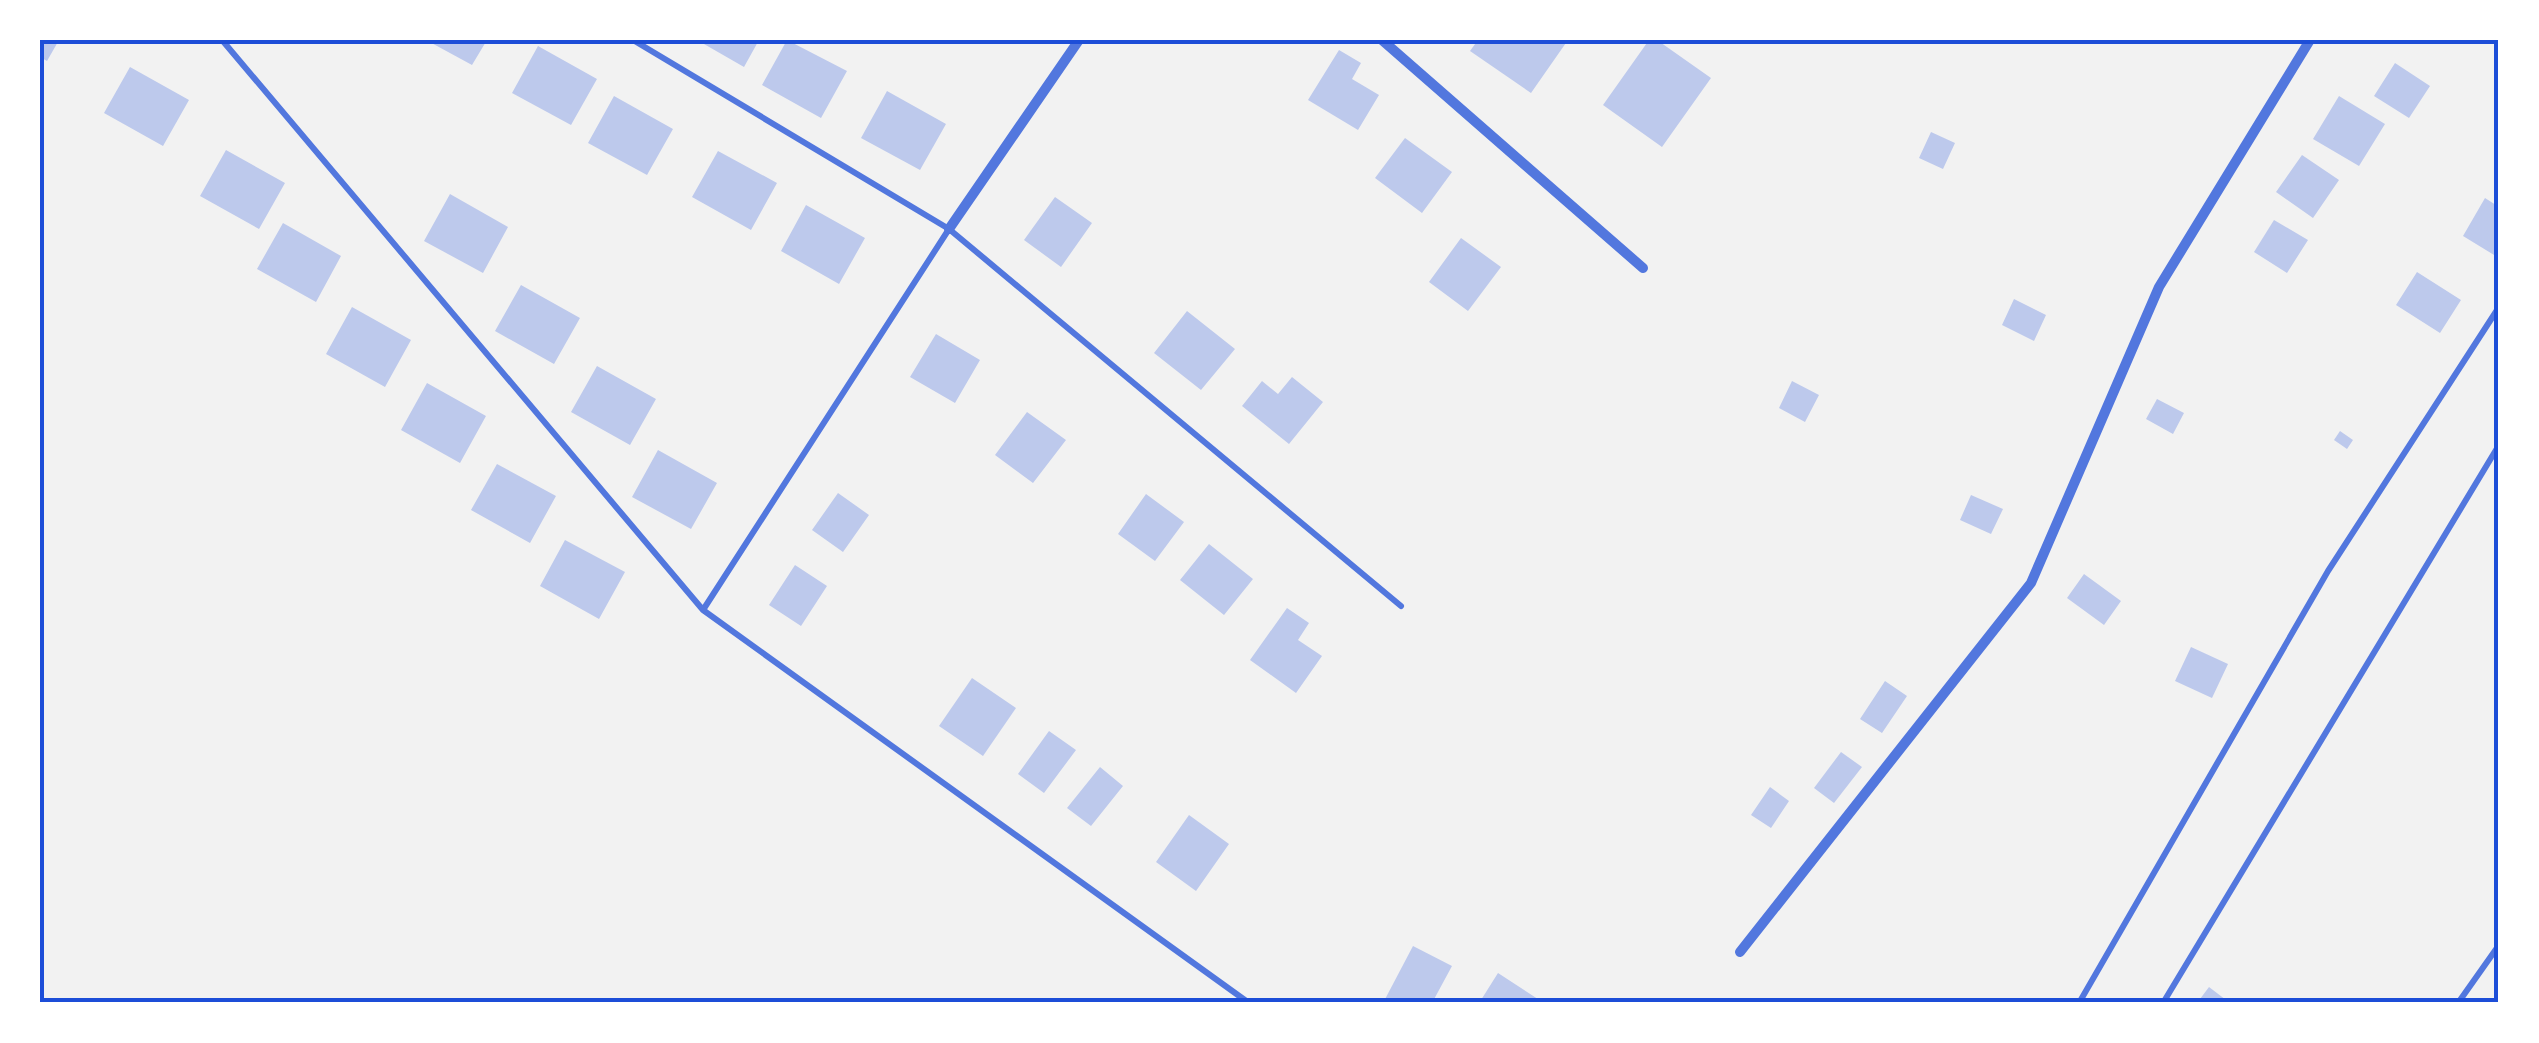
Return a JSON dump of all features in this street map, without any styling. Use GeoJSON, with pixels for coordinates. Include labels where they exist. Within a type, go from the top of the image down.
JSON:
{"type":"FeatureCollection","features":[{"type":"Feature","properties":{"kind":"street"},"geometry":{"type":"LineString","coordinates":[[949,229],[1079,40]]}},
{"type":"Feature","properties":{"kind":"street"},"geometry":{"type":"LineString","coordinates":[[1382,40],[1643,268]]}},
{"type":"Feature","properties":{"kind":"street"},"geometry":{"type":"LineString","coordinates":[[1740,952],[2031,583],[2159,287],[2310,40]]}},
{"type":"Feature","properties":{"kind":"lane"},"geometry":{"type":"LineString","coordinates":[[222,40],[704,610],[1249,1003]]}},
{"type":"Feature","properties":{"kind":"lane"},"geometry":{"type":"LineString","coordinates":[[632,40],[949,229],[1401,606]]}},
{"type":"Feature","properties":{"kind":"lane"},"geometry":{"type":"LineString","coordinates":[[704,610],[949,229]]}},
{"type":"Feature","properties":{"kind":"lane"},"geometry":{"type":"LineString","coordinates":[[2078,1003],[2328,570],[2499,307]]}},
{"type":"Feature","properties":{"kind":"lane"},"geometry":{"type":"LineString","coordinates":[[2163,1003],[2499,445]]}},
{"type":"Feature","properties":{"kind":"lane"},"geometry":{"type":"LineString","coordinates":[[2458,1003],[2499,946]]}},
{"type":"Feature","properties":{"kind":"building"},"geometry":{"type":"Polygon","coordinates":[[[40,40],[59,40],[47,61],[40,57],[40,40]]]}},
{"type":"Feature","properties":{"kind":"building"},"geometry":{"type":"Polygon","coordinates":[[[426,40],[487,40],[472,65],[426,40]]]}},
{"type":"Feature","properties":{"kind":"building"},"geometry":{"type":"Polygon","coordinates":[[[697,40],[759,40],[744,67],[697,40]]]}},
{"type":"Feature","properties":{"kind":"building"},"geometry":{"type":"Polygon","coordinates":[[[787,40],[847,71],[821,118],[762,85],[787,40]]]}},
{"type":"Feature","properties":{"kind":"building"},"geometry":{"type":"Polygon","coordinates":[[[1478,40],[1568,40],[1531,93],[1470,51],[1478,40]]]}},
{"type":"Feature","properties":{"kind":"building"},"geometry":{"type":"Polygon","coordinates":[[[1649,40],[1657,40],[1711,78],[1662,147],[1603,105],[1649,40]]]}},
{"type":"Feature","properties":{"kind":"building"},"geometry":{"type":"Polygon","coordinates":[[[538,46],[597,79],[571,125],[512,93],[538,46]]]}},
{"type":"Feature","properties":{"kind":"building"},"geometry":{"type":"Polygon","coordinates":[[[1339,50],[1361,63],[1352,79],[1379,95],[1358,130],[1308,100],[1339,50]]]}},
{"type":"Feature","properties":{"kind":"building"},"geometry":{"type":"Polygon","coordinates":[[[2395,63],[2430,86],[2409,118],[2374,96],[2395,63]]]}},
{"type":"Feature","properties":{"kind":"building"},"geometry":{"type":"Polygon","coordinates":[[[130,67],[189,100],[163,146],[104,113],[130,67]]]}},
{"type":"Feature","properties":{"kind":"building"},"geometry":{"type":"Polygon","coordinates":[[[887,91],[946,124],[920,170],[861,138],[887,91]]]}},
{"type":"Feature","properties":{"kind":"building"},"geometry":{"type":"Polygon","coordinates":[[[614,96],[673,129],[647,175],[588,143],[614,96]]]}},
{"type":"Feature","properties":{"kind":"building"},"geometry":{"type":"Polygon","coordinates":[[[2339,96],[2385,124],[2359,166],[2313,139],[2339,96]]]}},
{"type":"Feature","properties":{"kind":"building"},"geometry":{"type":"Polygon","coordinates":[[[1931,132],[1955,143],[1943,169],[1919,158],[1931,132]]]}},
{"type":"Feature","properties":{"kind":"building"},"geometry":{"type":"Polygon","coordinates":[[[1405,138],[1452,172],[1422,213],[1375,178],[1405,138]]]}},
{"type":"Feature","properties":{"kind":"building"},"geometry":{"type":"Polygon","coordinates":[[[226,150],[285,183],[259,229],[200,196],[226,150]]]}},
{"type":"Feature","properties":{"kind":"building"},"geometry":{"type":"Polygon","coordinates":[[[718,151],[777,183],[751,230],[692,197],[718,151]]]}},
{"type":"Feature","properties":{"kind":"building"},"geometry":{"type":"Polygon","coordinates":[[[2302,155],[2339,180],[2313,218],[2276,192],[2302,155]]]}},
{"type":"Feature","properties":{"kind":"building"},"geometry":{"type":"Polygon","coordinates":[[[450,194],[508,227],[483,273],[424,241],[450,194]]]}},
{"type":"Feature","properties":{"kind":"building"},"geometry":{"type":"Polygon","coordinates":[[[1055,197],[1092,223],[1061,267],[1024,240],[1055,197]]]}},
{"type":"Feature","properties":{"kind":"building"},"geometry":{"type":"Polygon","coordinates":[[[2485,198],[2499,207],[2499,258],[2463,236],[2485,198]]]}},
{"type":"Feature","properties":{"kind":"building"},"geometry":{"type":"Polygon","coordinates":[[[806,205],[865,238],[839,284],[781,251],[806,205]]]}},
{"type":"Feature","properties":{"kind":"building"},"geometry":{"type":"Polygon","coordinates":[[[2274,220],[2308,240],[2287,273],[2254,252],[2274,220]]]}},
{"type":"Feature","properties":{"kind":"building"},"geometry":{"type":"Polygon","coordinates":[[[283,223],[341,256],[316,302],[257,269],[283,223]]]}},
{"type":"Feature","properties":{"kind":"building"},"geometry":{"type":"Polygon","coordinates":[[[1461,238],[1501,267],[1468,311],[1429,282],[1461,238]]]}},
{"type":"Feature","properties":{"kind":"building"},"geometry":{"type":"Polygon","coordinates":[[[2417,272],[2461,300],[2440,333],[2396,305],[2417,272]]]}},
{"type":"Feature","properties":{"kind":"building"},"geometry":{"type":"Polygon","coordinates":[[[521,285],[580,318],[554,364],[495,331],[521,285]]]}},
{"type":"Feature","properties":{"kind":"building"},"geometry":{"type":"Polygon","coordinates":[[[2014,299],[2046,315],[2034,341],[2002,325],[2014,299]]]}},
{"type":"Feature","properties":{"kind":"building"},"geometry":{"type":"Polygon","coordinates":[[[352,307],[411,340],[385,387],[326,354],[352,307]]]}},
{"type":"Feature","properties":{"kind":"building"},"geometry":{"type":"Polygon","coordinates":[[[1187,311],[1235,349],[1201,390],[1154,353],[1187,311]]]}},
{"type":"Feature","properties":{"kind":"building"},"geometry":{"type":"Polygon","coordinates":[[[936,334],[980,360],[955,403],[910,377],[936,334]]]}},
{"type":"Feature","properties":{"kind":"building"},"geometry":{"type":"Polygon","coordinates":[[[597,366],[656,399],[630,445],[571,412],[597,366]]]}},
{"type":"Feature","properties":{"kind":"building"},"geometry":{"type":"Polygon","coordinates":[[[1292,377],[1323,402],[1289,444],[1242,406],[1262,381],[1278,394],[1292,377]]]}},
{"type":"Feature","properties":{"kind":"building"},"geometry":{"type":"Polygon","coordinates":[[[1792,381],[1819,395],[1805,422],[1779,408],[1792,381]]]}},
{"type":"Feature","properties":{"kind":"building"},"geometry":{"type":"Polygon","coordinates":[[[427,383],[486,416],[460,463],[401,430],[427,383]]]}},
{"type":"Feature","properties":{"kind":"building"},"geometry":{"type":"Polygon","coordinates":[[[2157,399],[2184,413],[2173,434],[2146,419],[2157,399]]]}},
{"type":"Feature","properties":{"kind":"building"},"geometry":{"type":"Polygon","coordinates":[[[1027,412],[1066,440],[1033,483],[995,455],[1027,412]]]}},
{"type":"Feature","properties":{"kind":"building"},"geometry":{"type":"Polygon","coordinates":[[[2340,431],[2353,440],[2347,449],[2334,440],[2340,431]]]}},
{"type":"Feature","properties":{"kind":"building"},"geometry":{"type":"Polygon","coordinates":[[[658,450],[717,483],[691,529],[632,497],[658,450]]]}},
{"type":"Feature","properties":{"kind":"building"},"geometry":{"type":"Polygon","coordinates":[[[497,464],[556,496],[530,543],[471,510],[497,464]]]}},
{"type":"Feature","properties":{"kind":"building"},"geometry":{"type":"Polygon","coordinates":[[[838,493],[869,515],[843,552],[812,530],[838,493]]]}},
{"type":"Feature","properties":{"kind":"building"},"geometry":{"type":"Polygon","coordinates":[[[1146,494],[1184,522],[1155,561],[1118,534],[1146,494]]]}},
{"type":"Feature","properties":{"kind":"building"},"geometry":{"type":"Polygon","coordinates":[[[1971,495],[2003,509],[1991,534],[1960,520],[1971,495]]]}},
{"type":"Feature","properties":{"kind":"building"},"geometry":{"type":"Polygon","coordinates":[[[565,540],[625,572],[599,619],[540,586],[565,540]]]}},
{"type":"Feature","properties":{"kind":"building"},"geometry":{"type":"Polygon","coordinates":[[[1209,544],[1253,579],[1224,615],[1180,580],[1209,544]]]}},
{"type":"Feature","properties":{"kind":"building"},"geometry":{"type":"Polygon","coordinates":[[[795,565],[827,586],[801,626],[769,605],[795,565]]]}},
{"type":"Feature","properties":{"kind":"building"},"geometry":{"type":"Polygon","coordinates":[[[2084,574],[2121,601],[2104,625],[2067,598],[2084,574]]]}},
{"type":"Feature","properties":{"kind":"building"},"geometry":{"type":"Polygon","coordinates":[[[1287,608],[1309,623],[1298,640],[1322,656],[1296,693],[1250,660],[1287,608]]]}},
{"type":"Feature","properties":{"kind":"building"},"geometry":{"type":"Polygon","coordinates":[[[2191,647],[2228,664],[2212,698],[2175,681],[2191,647]]]}},
{"type":"Feature","properties":{"kind":"building"},"geometry":{"type":"Polygon","coordinates":[[[972,678],[1016,708],[983,756],[939,726],[972,678]]]}},
{"type":"Feature","properties":{"kind":"building"},"geometry":{"type":"Polygon","coordinates":[[[1885,681],[1907,696],[1882,733],[1860,719],[1885,681]]]}},
{"type":"Feature","properties":{"kind":"building"},"geometry":{"type":"Polygon","coordinates":[[[1049,731],[1076,750],[1044,793],[1018,774],[1049,731]]]}},
{"type":"Feature","properties":{"kind":"building"},"geometry":{"type":"Polygon","coordinates":[[[1841,752],[1862,767],[1834,803],[1814,788],[1841,752]]]}},
{"type":"Feature","properties":{"kind":"building"},"geometry":{"type":"Polygon","coordinates":[[[1100,767],[1123,786],[1091,826],[1067,808],[1100,767]]]}},
{"type":"Feature","properties":{"kind":"building"},"geometry":{"type":"Polygon","coordinates":[[[1770,787],[1789,801],[1771,828],[1751,815],[1770,787]]]}},
{"type":"Feature","properties":{"kind":"building"},"geometry":{"type":"Polygon","coordinates":[[[1189,815],[1229,844],[1196,891],[1156,862],[1189,815]]]}},
{"type":"Feature","properties":{"kind":"building"},"geometry":{"type":"Polygon","coordinates":[[[1413,946],[1452,966],[1432,1003],[1383,1003],[1413,946]]]}},
{"type":"Feature","properties":{"kind":"building"},"geometry":{"type":"Polygon","coordinates":[[[1498,973],[1544,1003],[1481,1000],[1498,973]]]}},
{"type":"Feature","properties":{"kind":"building"},"geometry":{"type":"Polygon","coordinates":[[[2209,987],[2230,1003],[2197,1003],[2209,987]]]}}]}
